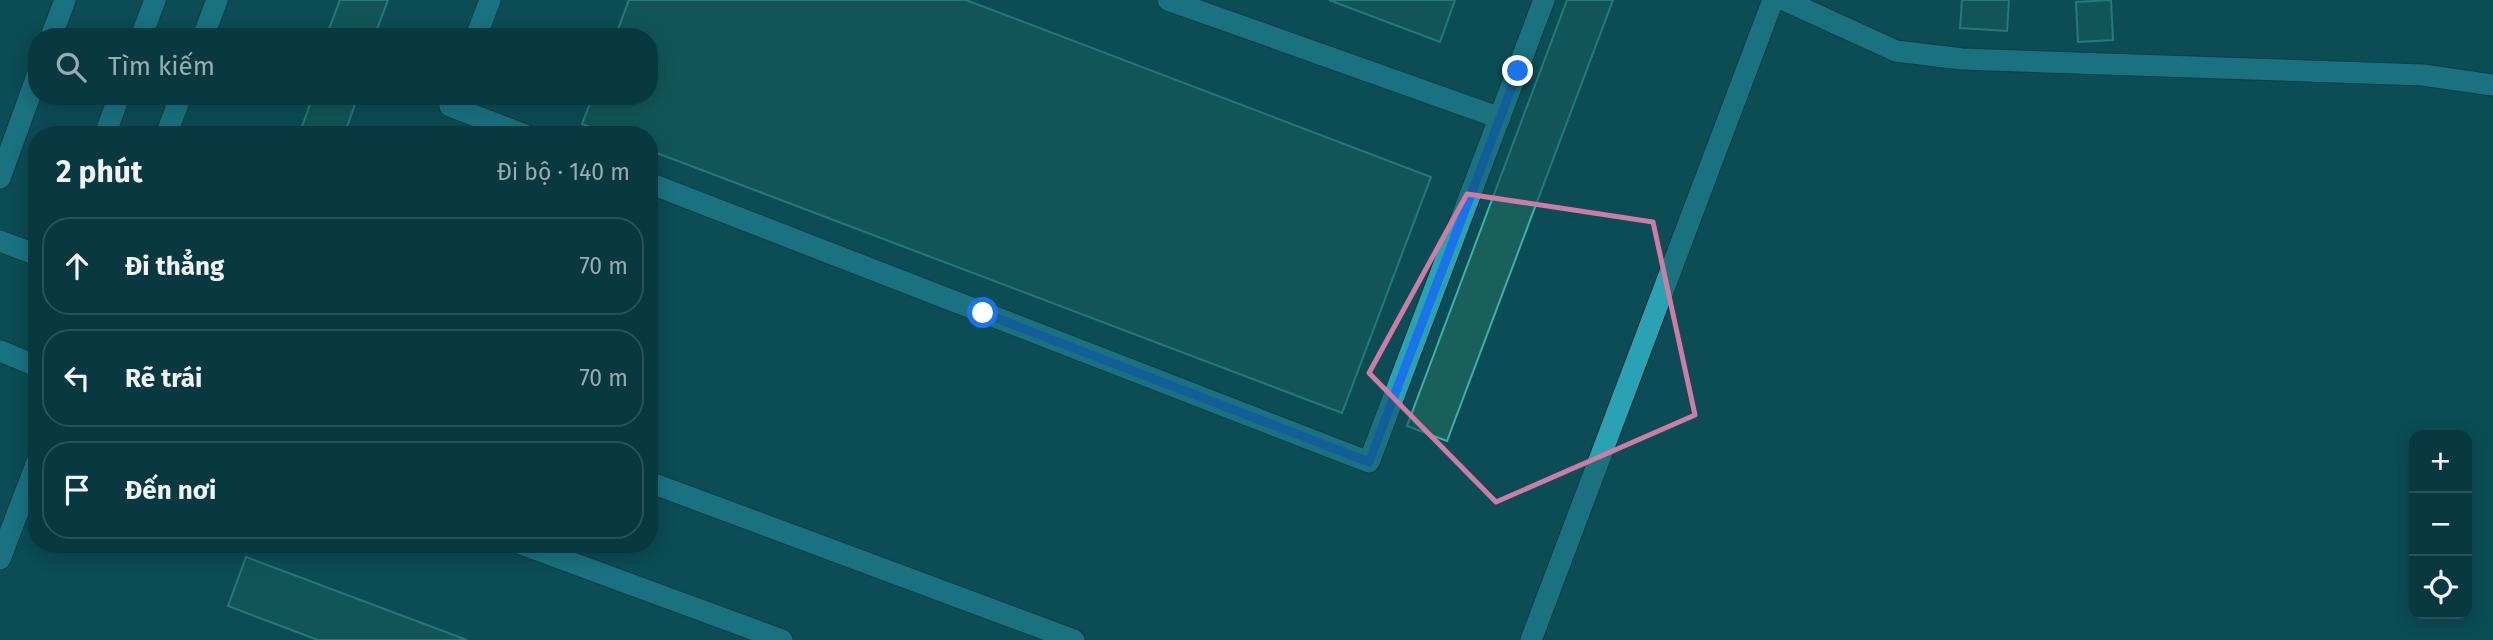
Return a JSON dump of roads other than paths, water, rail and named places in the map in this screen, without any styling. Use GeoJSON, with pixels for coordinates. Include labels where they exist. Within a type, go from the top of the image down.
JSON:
{"type":"FeatureCollection","features":[{"type":"Feature","properties":{"kind":"street"},"geometry":{"type":"LineString","coordinates":[[54,28],[65,0]]}},
{"type":"Feature","properties":{"kind":"street"},"geometry":{"type":"LineString","coordinates":[[144,28],[155,0]]}},
{"type":"Feature","properties":{"kind":"street"},"geometry":{"type":"LineString","coordinates":[[206,28],[217,0]]}},
{"type":"Feature","properties":{"kind":"street"},"geometry":{"type":"LineString","coordinates":[[479,28],[489,0]]}},
{"type":"Feature","properties":{"kind":"street"},"geometry":{"type":"LineString","coordinates":[[1168,0],[1500,118]]}},
{"type":"Feature","properties":{"kind":"street"},"geometry":{"type":"LineString","coordinates":[[658,186],[1369,462],[1544,0]]}},
{"type":"Feature","properties":{"kind":"street"},"geometry":{"type":"LineString","coordinates":[[1531,640],[1773,0]]}},
{"type":"Feature","properties":{"kind":"street"},"geometry":{"type":"LineString","coordinates":[[1784,0],[1896,51],[1922,55],[1962,59],[2423,75],[2493,85]]}},
{"type":"Feature","properties":{"kind":"street"},"geometry":{"type":"LineString","coordinates":[[0,178],[28,101]]}},
{"type":"Feature","properties":{"kind":"street"},"geometry":{"type":"LineString","coordinates":[[108,126],[116,105]]}},
{"type":"Feature","properties":{"kind":"street"},"geometry":{"type":"LineString","coordinates":[[169,126],[178,105]]}},
{"type":"Feature","properties":{"kind":"street"},"geometry":{"type":"LineString","coordinates":[[450,105],[502,126]]}},
{"type":"Feature","properties":{"kind":"street"},"geometry":{"type":"LineString","coordinates":[[0,241],[28,252]]}},
{"type":"Feature","properties":{"kind":"street"},"geometry":{"type":"LineString","coordinates":[[0,351],[28,362]]}},
{"type":"Feature","properties":{"kind":"street"},"geometry":{"type":"LineString","coordinates":[[658,485],[1074,640]]}},
{"type":"Feature","properties":{"kind":"street"},"geometry":{"type":"LineString","coordinates":[[0,559],[28,486]]}},
{"type":"Feature","properties":{"kind":"street"},"geometry":{"type":"LineString","coordinates":[[545,553],[782,640]]}}]}
